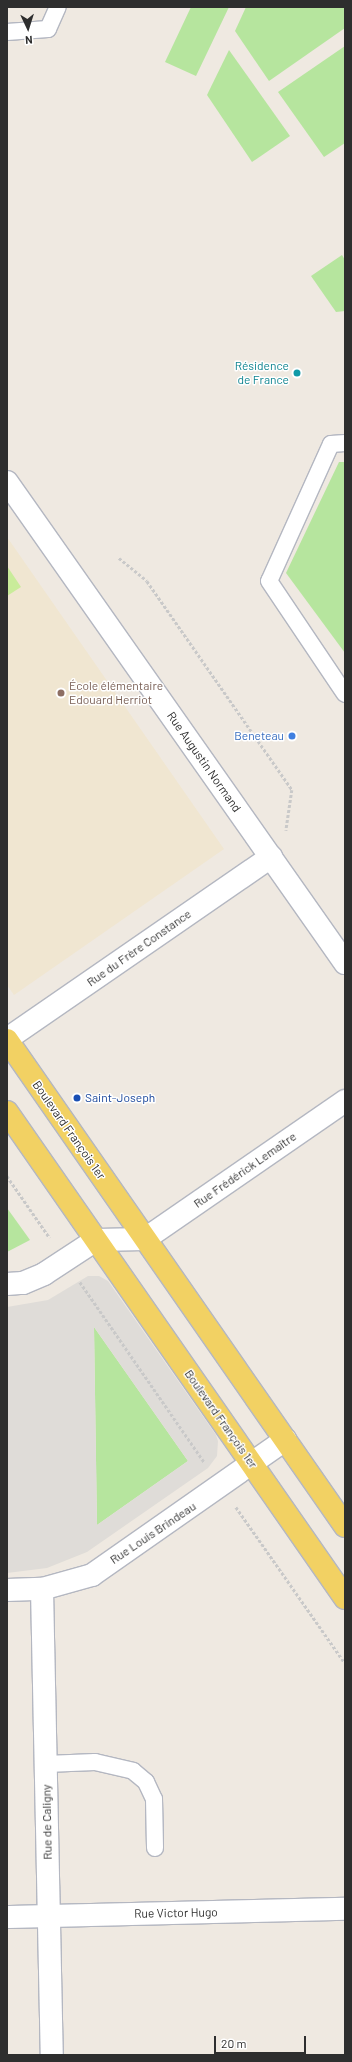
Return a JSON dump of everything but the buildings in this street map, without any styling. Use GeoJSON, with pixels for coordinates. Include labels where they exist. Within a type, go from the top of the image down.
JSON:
{"type":"FeatureCollection","features":[{"type":"Feature","properties":{"kind":"main road","name":"Boulevard François 1er"},"geometry":{"type":"LineString","coordinates":[[7,1040],[345,1526]]}},
{"type":"Feature","properties":{"kind":"main road","name":"Boulevard François 1er"},"geometry":{"type":"LineString","coordinates":[[7,1112],[345,1598]]}},
{"type":"Feature","properties":{"kind":"street","name":"Rue Augustin Normand"},"geometry":{"type":"LineString","coordinates":[[7,482],[345,963]]}},
{"type":"Feature","properties":{"kind":"street","name":"Rue du Frère Constance"},"geometry":{"type":"LineString","coordinates":[[7,1040],[271,857]]}},
{"type":"Feature","properties":{"kind":"street","name":"Rue Frédérick Lemaître"},"geometry":{"type":"LineString","coordinates":[[146,1239],[345,1100]]}},
{"type":"Feature","properties":{"kind":"street"},"geometry":{"type":"LineString","coordinates":[[7,1284],[23,1283],[66,1262],[96,1240],[146,1239]]}},
{"type":"Feature","properties":{"kind":"street","name":"Rue Louis Brindeau"},"geometry":{"type":"LineString","coordinates":[[7,1590],[42,1589],[92,1575],[221,1487],[285,1440]]}},
{"type":"Feature","properties":{"kind":"street","name":"Rue de Caligny"},"geometry":{"type":"LineString","coordinates":[[42,1589],[52,2055]]}},
{"type":"Feature","properties":{"kind":"street","name":"Rue Victor Hugo"},"geometry":{"type":"LineString","coordinates":[[7,1917],[345,1909]]}},
{"type":"Feature","properties":{"kind":"lane"},"geometry":{"type":"LineString","coordinates":[[7,32],[48,29],[58,7]]}},
{"type":"Feature","properties":{"kind":"lane"},"geometry":{"type":"LineString","coordinates":[[345,443],[331,444],[269,580],[345,694]]}},
{"type":"Feature","properties":{"kind":"lane"},"geometry":{"type":"LineString","coordinates":[[46,1764],[95,1762],[133,1771],[146,1782],[154,1798],[155,1848]]}},
{"type":"Feature","properties":{"kind":"path"},"geometry":{"type":"LineString","coordinates":[[119,558],[147,581],[292,790],[286,836]]}},
{"type":"Feature","properties":{"kind":"path"},"geometry":{"type":"LineString","coordinates":[[7,1176],[221,1487],[345,1663]]}},
{"type":"Feature","properties":{"kind":"shaded area","name":"École élémentaire Edouard Herriot"},"geometry":{"type":"Polygon","coordinates":[[[7,537],[224,849],[14,995],[7,985],[7,537]]]}},
{"type":"Feature","properties":{"kind":"shaded area"},"geometry":{"type":"Polygon","coordinates":[[[88,1276],[99,1276],[108,1281],[216,1435],[218,1441],[217,1456],[208,1468],[87,1552],[47,1568],[7,1573],[7,1307],[48,1300],[88,1276]],[[94,1327],[97,1525],[188,1461],[94,1327]]]}},
{"type":"Feature","properties":{"kind":"green space"},"geometry":{"type":"Polygon","coordinates":[[[191,7],[229,7],[196,76],[165,62],[191,7]]]}},
{"type":"Feature","properties":{"kind":"green space"},"geometry":{"type":"Polygon","coordinates":[[[246,7],[345,7],[345,28],[269,81],[235,31],[246,7]]]}},
{"type":"Feature","properties":{"kind":"green space"},"geometry":{"type":"Polygon","coordinates":[[[345,46],[345,143],[324,157],[278,92],[345,46]]]}},
{"type":"Feature","properties":{"kind":"green space"},"geometry":{"type":"Polygon","coordinates":[[[229,50],[290,136],[252,162],[207,95],[229,50]]]}},
{"type":"Feature","properties":{"kind":"green space"},"geometry":{"type":"Polygon","coordinates":[[[342,255],[345,260],[345,311],[336,312],[311,276],[342,255]]]}},
{"type":"Feature","properties":{"kind":"green space"},"geometry":{"type":"Polygon","coordinates":[[[339,462],[345,462],[345,653],[286,573],[339,462]]]}},
{"type":"Feature","properties":{"kind":"green space"},"geometry":{"type":"Polygon","coordinates":[[[7,566],[21,587],[7,596],[7,566]]]}},
{"type":"Feature","properties":{"kind":"green space"},"geometry":{"type":"Polygon","coordinates":[[[7,1208],[30,1240],[7,1252],[7,1208]]]}},
{"type":"Feature","properties":{"kind":"green space"},"geometry":{"type":"Polygon","coordinates":[[[94,1327],[188,1461],[97,1525],[94,1327]]]}},
{"type":"Feature","properties":{"kind":"place","name":"Résidence de France"},"geometry":{"type":"Point","coordinates":[297,373]}},
{"type":"Feature","properties":{"kind":"place","name":"École élémentaire Edouard Herriot"},"geometry":{"type":"Point","coordinates":[61,693]}},
{"type":"Feature","properties":{"kind":"place","name":"Beneteau"},"geometry":{"type":"Point","coordinates":[292,736]}},
{"type":"Feature","properties":{"kind":"place","name":"Saint-Joseph"},"geometry":{"type":"Point","coordinates":[77,1098]}}]}
